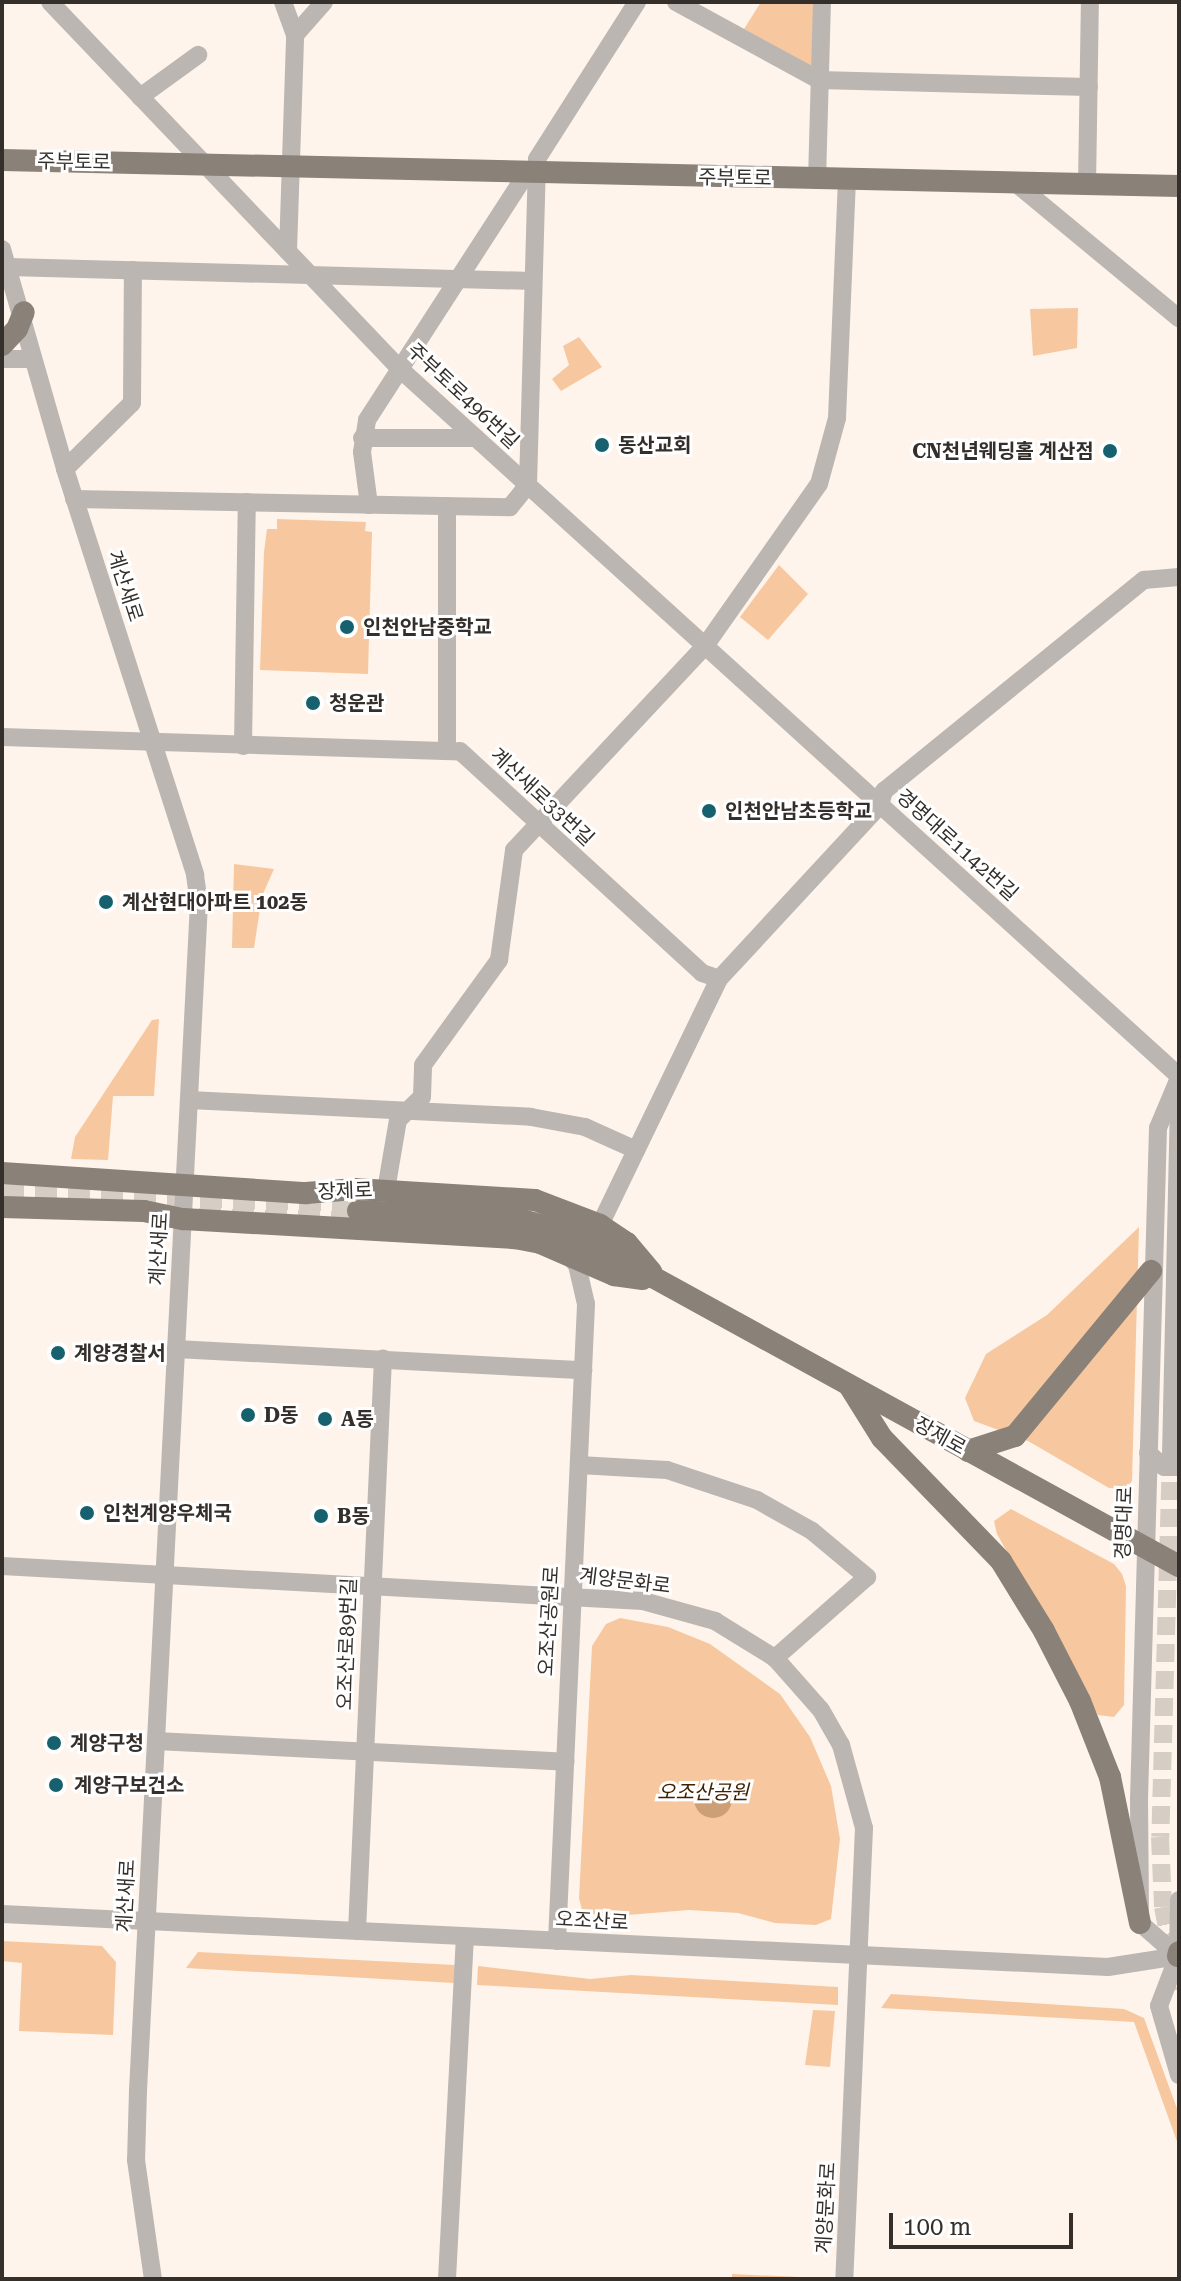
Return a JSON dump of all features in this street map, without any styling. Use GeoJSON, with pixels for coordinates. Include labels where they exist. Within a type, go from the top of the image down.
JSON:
{"type":"FeatureCollection","features":[{"type":"Feature","properties":{"kind":"main road","name":"주부토로"},"geometry":{"type":"LineString","coordinates":[[2,160],[1018,185],[1179,186]]}},
{"type":"Feature","properties":{"kind":"main road"},"geometry":{"type":"LineString","coordinates":[[2,345],[17,329],[24,312]]}},
{"type":"Feature","properties":{"kind":"main road","name":"장제로"},"geometry":{"type":"LineString","coordinates":[[2,1173],[306,1193],[518,1219],[600,1248],[1179,1566]]}},
{"type":"Feature","properties":{"kind":"main road","name":"장제로"},"geometry":{"type":"LineString","coordinates":[[356,1200],[386,1190],[535,1200],[600,1225],[627,1243],[660,1282]]}},
{"type":"Feature","properties":{"kind":"main road"},"geometry":{"type":"LineString","coordinates":[[324,1229],[312,1213],[318,1198],[356,1200]]}},
{"type":"Feature","properties":{"kind":"main road","name":"장제로"},"geometry":{"type":"LineString","coordinates":[[2,1207],[144,1211],[183,1219],[515,1238],[565,1252],[614,1275],[660,1282]]}},
{"type":"Feature","properties":{"kind":"main road"},"geometry":{"type":"LineString","coordinates":[[968,1451],[1015,1436],[1151,1271]]}},
{"type":"Feature","properties":{"kind":"main road"},"geometry":{"type":"LineString","coordinates":[[849,1386],[882,1438],[1001,1561],[1044,1631],[1080,1701],[1110,1777],[1140,1923]]}},
{"type":"Feature","properties":{"kind":"street","name":"주부토로496번길"},"geometry":{"type":"LineString","coordinates":[[50,2],[400,369],[705,646]]}},
{"type":"Feature","properties":{"kind":"street"},"geometry":{"type":"LineString","coordinates":[[283,2],[295,35],[288,251]]}},
{"type":"Feature","properties":{"kind":"street"},"geometry":{"type":"LineString","coordinates":[[295,35],[324,2]]}},
{"type":"Feature","properties":{"kind":"street"},"geometry":{"type":"LineString","coordinates":[[369,505],[362,438],[367,420],[532,173],[537,159],[637,2]]}},
{"type":"Feature","properties":{"kind":"street"},"geometry":{"type":"LineString","coordinates":[[676,2],[819,80],[1089,87]]}},
{"type":"Feature","properties":{"kind":"street"},"geometry":{"type":"LineString","coordinates":[[817,180],[822,2]]}},
{"type":"Feature","properties":{"kind":"street"},"geometry":{"type":"LineString","coordinates":[[1087,186],[1090,2]]}},
{"type":"Feature","properties":{"kind":"street"},"geometry":{"type":"LineString","coordinates":[[140,97],[198,55]]}},
{"type":"Feature","properties":{"kind":"street"},"geometry":{"type":"LineString","coordinates":[[74,499],[510,507],[528,485],[532,173]]}},
{"type":"Feature","properties":{"kind":"street"},"geometry":{"type":"LineString","coordinates":[[386,1190],[398,1120],[422,1097],[423,1065],[499,960],[514,850],[705,646],[819,484],[829,457],[837,418],[847,180]]}},
{"type":"Feature","properties":{"kind":"street"},"geometry":{"type":"LineString","coordinates":[[1018,185],[1179,318]]}},
{"type":"Feature","properties":{"kind":"street","name":"계산새로"},"geometry":{"type":"LineString","coordinates":[[2,249],[24,312],[32,359],[74,499],[195,875],[199,903],[136,2160],[153,2279]]}},
{"type":"Feature","properties":{"kind":"street"},"geometry":{"type":"LineString","coordinates":[[8,267],[533,281]]}},
{"type":"Feature","properties":{"kind":"street"},"geometry":{"type":"LineString","coordinates":[[65,469],[132,403],[133,270]]}},
{"type":"Feature","properties":{"kind":"street"},"geometry":{"type":"LineString","coordinates":[[2,359],[32,359]]}},
{"type":"Feature","properties":{"kind":"street"},"geometry":{"type":"LineString","coordinates":[[362,438],[476,438]]}},
{"type":"Feature","properties":{"kind":"street"},"geometry":{"type":"LineString","coordinates":[[243,746],[247,502]]}},
{"type":"Feature","properties":{"kind":"street"},"geometry":{"type":"LineString","coordinates":[[2,737],[243,746],[447,749],[447,506]]}},
{"type":"Feature","properties":{"kind":"street"},"geometry":{"type":"LineString","coordinates":[[600,1225],[719,979],[880,805],[884,791],[1144,580],[1179,577]]}},
{"type":"Feature","properties":{"kind":"street","name":"경명대로1142번길"},"geometry":{"type":"LineString","coordinates":[[705,646],[1179,1077]]}},
{"type":"Feature","properties":{"kind":"street","name":"계산새로33번길"},"geometry":{"type":"LineString","coordinates":[[447,749],[460,751],[702,973],[719,979]]}},
{"type":"Feature","properties":{"kind":"street","name":"경명대로"},"geometry":{"type":"LineString","coordinates":[[1140,1923],[1151,1271],[1158,1128],[1179,1077]]}},
{"type":"Feature","properties":{"kind":"street"},"geometry":{"type":"LineString","coordinates":[[189,1100],[559,1120],[636,1150]]}},
{"type":"Feature","properties":{"kind":"street"},"geometry":{"type":"LineString","coordinates":[[1148,1453],[1164,1467],[1175,1461],[1179,1101]]}},
{"type":"Feature","properties":{"kind":"street","name":"오조산공원로"},"geometry":{"type":"LineString","coordinates":[[557,1941],[586,1304],[577,1265],[565,1252]]}},
{"type":"Feature","properties":{"kind":"street"},"geometry":{"type":"LineString","coordinates":[[586,1304],[600,1282],[614,1275]]}},
{"type":"Feature","properties":{"kind":"street"},"geometry":{"type":"LineString","coordinates":[[176,1349],[583,1370]]}},
{"type":"Feature","properties":{"kind":"street","name":"오조산로89번길"},"geometry":{"type":"LineString","coordinates":[[357,1931],[383,1359]]}},
{"type":"Feature","properties":{"kind":"street"},"geometry":{"type":"LineString","coordinates":[[579,1465],[667,1470],[757,1500],[812,1531],[867,1577],[775,1658]]}},
{"type":"Feature","properties":{"kind":"street","name":"계양문화로"},"geometry":{"type":"LineString","coordinates":[[2,1566],[643,1601],[691,1612],[775,1658],[821,1710],[855,1784],[864,1828],[861,1956],[844,2279]]}},
{"type":"Feature","properties":{"kind":"street"},"geometry":{"type":"LineString","coordinates":[[156,1741],[565,1762]]}},
{"type":"Feature","properties":{"kind":"street"},"geometry":{"type":"LineString","coordinates":[[1179,1900],[1179,1955],[1159,2006],[1179,2075]]}},
{"type":"Feature","properties":{"kind":"street","name":"오조산로"},"geometry":{"type":"LineString","coordinates":[[2,1914],[1108,1967],[1179,1955]]}},
{"type":"Feature","properties":{"kind":"street"},"geometry":{"type":"LineString","coordinates":[[1140,1923],[1179,1955]]}},
{"type":"Feature","properties":{"kind":"street"},"geometry":{"type":"LineString","coordinates":[[447,2279],[465,1937]]}},
{"type":"Feature","properties":{"kind":"street"},"geometry":{"type":"LineString","coordinates":[[1171,2046],[1179,2027]]}},
{"type":"Feature","properties":{"kind":"green space"},"geometry":{"type":"Polygon","coordinates":[[[761,2],[814,2],[813,68],[744,29],[761,2]]]}},
{"type":"Feature","properties":{"kind":"green space"},"geometry":{"type":"Polygon","coordinates":[[[1078,308],[1077,348],[1033,356],[1030,309],[1078,308]]]}},
{"type":"Feature","properties":{"kind":"green space"},"geometry":{"type":"Polygon","coordinates":[[[579,337],[602,367],[561,391],[552,379],[569,365],[563,346],[579,337]]]}},
{"type":"Feature","properties":{"kind":"green space"},"geometry":{"type":"Polygon","coordinates":[[[277,519],[366,522],[365,531],[372,532],[368,674],[260,670],[264,552],[267,529],[277,529],[277,519]]]}},
{"type":"Feature","properties":{"kind":"green space"},"geometry":{"type":"Polygon","coordinates":[[[779,565],[808,594],[768,640],[740,617],[779,565]]]}},
{"type":"Feature","properties":{"kind":"green space"},"geometry":{"type":"Polygon","coordinates":[[[234,864],[274,869],[262,896],[254,948],[232,948],[234,864]]]}},
{"type":"Feature","properties":{"kind":"green space"},"geometry":{"type":"Polygon","coordinates":[[[159,1019],[154,1096],[113,1096],[108,1160],[71,1159],[75,1137],[152,1020],[159,1019]]]}},
{"type":"Feature","properties":{"kind":"green space"},"geometry":{"type":"Polygon","coordinates":[[[1139,1227],[1132,1481],[1125,1489],[1109,1488],[1028,1441],[974,1421],[965,1398],[986,1354],[1047,1315],[1139,1227]]]}},
{"type":"Feature","properties":{"kind":"green space"},"geometry":{"type":"Polygon","coordinates":[[[1011,1509],[1114,1564],[1122,1574],[1126,1586],[1124,1705],[1114,1717],[1098,1715],[997,1534],[994,1521],[1011,1509]]]}},
{"type":"Feature","properties":{"kind":"green space","name":"오조산공원"},"geometry":{"type":"Polygon","coordinates":[[[620,1618],[668,1627],[710,1644],[780,1694],[810,1737],[831,1786],[840,1839],[831,1919],[816,1925],[775,1923],[738,1913],[689,1910],[603,1917],[582,1910],[579,1898],[592,1646],[606,1624],[620,1618]]]}},
{"type":"Feature","properties":{"kind":"green space"},"geometry":{"type":"Polygon","coordinates":[[[2,1941],[102,1946],[116,1962],[113,2035],[19,2031],[22,1963],[2,1961],[2,1941]]]}},
{"type":"Feature","properties":{"kind":"green space"},"geometry":{"type":"Polygon","coordinates":[[[198,1952],[455,1965],[454,1983],[186,1968],[198,1952]]]}},
{"type":"Feature","properties":{"kind":"green space"},"geometry":{"type":"Polygon","coordinates":[[[478,1966],[590,1979],[631,1975],[838,1987],[838,2005],[477,1985],[478,1966]]]}},
{"type":"Feature","properties":{"kind":"green space"},"geometry":{"type":"Polygon","coordinates":[[[891,1994],[1124,2009],[1144,2018],[1179,2114],[1179,2147],[1134,2022],[881,2008],[891,1994]]]}},
{"type":"Feature","properties":{"kind":"green space"},"geometry":{"type":"Polygon","coordinates":[[[813,2010],[835,2011],[830,2067],[805,2065],[813,2010]]]}},
{"type":"Feature","properties":{"kind":"green space"},"geometry":{"type":"Polygon","coordinates":[[[732,2274],[823,2278],[732,2279],[732,2274]]]}},
{"type":"Feature","properties":{"kind":"shaded area"},"geometry":{"type":"Polygon","coordinates":[[[713,1780],[726,1786],[732,1799],[726,1812],[713,1818],[700,1812],[694,1799],[700,1786],[713,1780]]]}},
{"type":"Feature","properties":{"kind":"tunnel"},"geometry":{"type":"LineString","coordinates":[[2,1193],[358,1211]]}},
{"type":"Feature","properties":{"kind":"tunnel"},"geometry":{"type":"LineString","coordinates":[[1171,1455],[1160,1837],[1163,1907],[1179,1989]]}},
{"type":"Feature","properties":{"kind":"place","name":"동산교회"},"geometry":{"type":"Point","coordinates":[602,445]}},
{"type":"Feature","properties":{"kind":"place","name":"CN천년웨딩홀 계산점"},"geometry":{"type":"Point","coordinates":[1110,451]}},
{"type":"Feature","properties":{"kind":"place","name":"인천안남중학교"},"geometry":{"type":"Point","coordinates":[347,627]}},
{"type":"Feature","properties":{"kind":"place","name":"청운관"},"geometry":{"type":"Point","coordinates":[313,703]}},
{"type":"Feature","properties":{"kind":"place","name":"인천안남초등학교"},"geometry":{"type":"Point","coordinates":[709,811]}},
{"type":"Feature","properties":{"kind":"place","name":"계산현대아파트 102동"},"geometry":{"type":"Point","coordinates":[106,902]}},
{"type":"Feature","properties":{"kind":"place","name":"계양경찰서"},"geometry":{"type":"Point","coordinates":[58,1353]}},
{"type":"Feature","properties":{"kind":"place","name":"D동"},"geometry":{"type":"Point","coordinates":[248,1415]}},
{"type":"Feature","properties":{"kind":"place","name":"A동"},"geometry":{"type":"Point","coordinates":[325,1419]}},
{"type":"Feature","properties":{"kind":"place","name":"인천계양우체국"},"geometry":{"type":"Point","coordinates":[87,1513]}},
{"type":"Feature","properties":{"kind":"place","name":"B동"},"geometry":{"type":"Point","coordinates":[321,1516]}},
{"type":"Feature","properties":{"kind":"place","name":"계양구청"},"geometry":{"type":"Point","coordinates":[54,1743]}},
{"type":"Feature","properties":{"kind":"place","name":"계양구보건소"},"geometry":{"type":"Point","coordinates":[56,1785]}}]}
